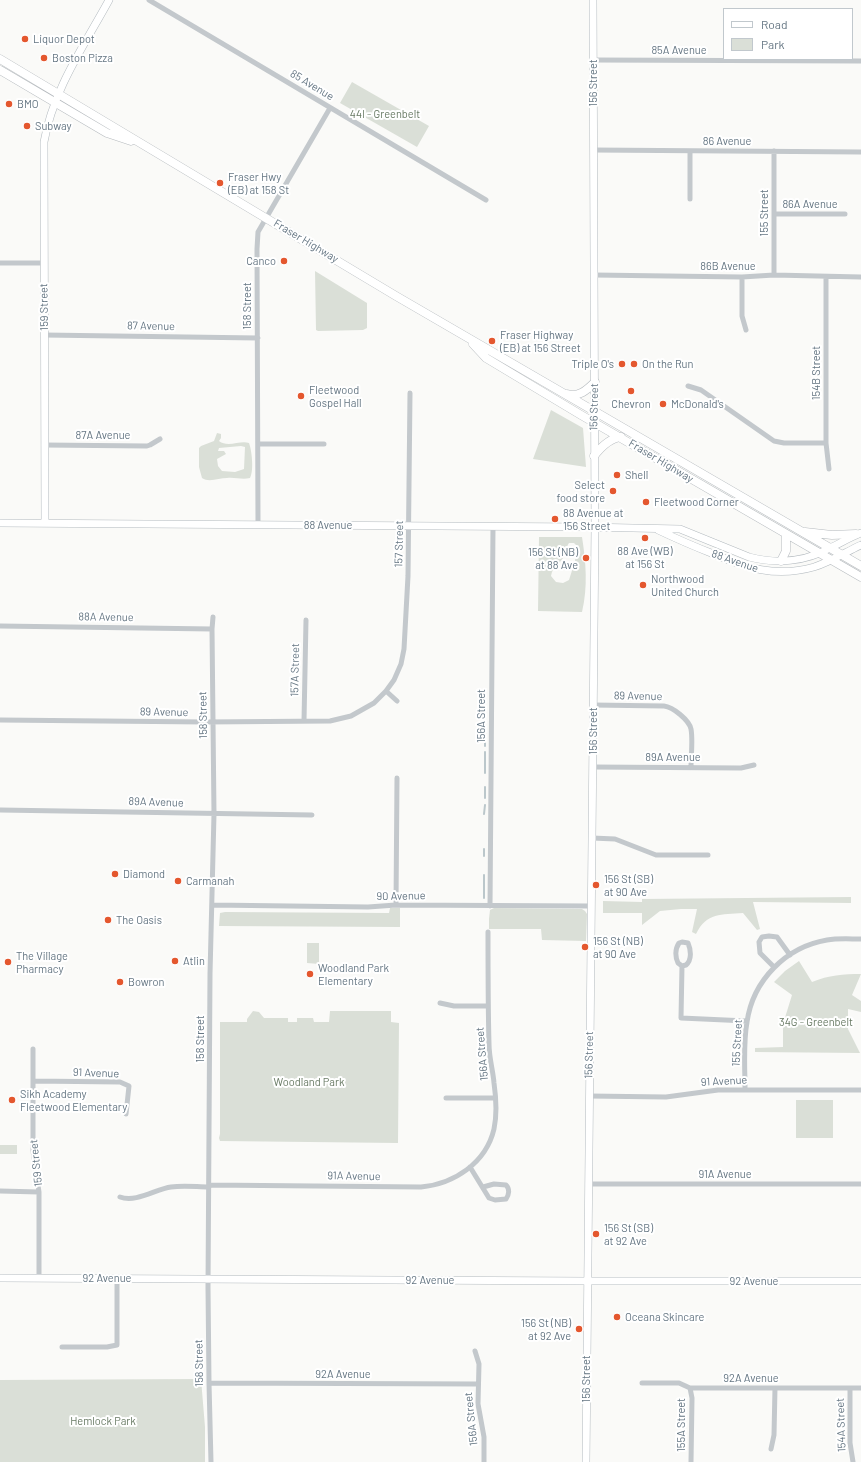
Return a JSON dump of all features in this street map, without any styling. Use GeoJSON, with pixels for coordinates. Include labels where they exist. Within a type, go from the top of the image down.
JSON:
{"type":"FeatureCollection","features":[{"type":"Feature","properties":{"kind":"main road","name":"159 Street"},"geometry":{"type":"LineString","coordinates":[[45,523],[43,263],[45,257],[44,142],[58,93],[109,0]]}},
{"type":"Feature","properties":{"kind":"main road","name":"156 Street"},"geometry":{"type":"LineString","coordinates":[[586,1462],[595,527],[593,0]]}},
{"type":"Feature","properties":{"kind":"main road","name":"Fraser Highway"},"geometry":{"type":"LineString","coordinates":[[0,59],[594,412],[861,566]]}},
{"type":"Feature","properties":{"kind":"main road","name":"Fraser Highway"},"geometry":{"type":"LineString","coordinates":[[0,70],[107,133],[146,146]]}},
{"type":"Feature","properties":{"kind":"main road","name":"Fraser Highway"},"geometry":{"type":"LineString","coordinates":[[466,336],[486,358],[786,535],[861,577]]}},
{"type":"Feature","properties":{"kind":"main road"},"geometry":{"type":"LineString","coordinates":[[563,393],[569,395],[579,394],[588,389],[595,382]]}},
{"type":"Feature","properties":{"kind":"main road"},"geometry":{"type":"LineString","coordinates":[[594,456],[606,443],[621,437]]}},
{"type":"Feature","properties":{"kind":"main road","name":"88 Avenue"},"geometry":{"type":"LineString","coordinates":[[0,522],[680,529],[749,556],[759,559],[781,561],[805,558],[820,554],[859,533]]}},
{"type":"Feature","properties":{"kind":"main road","name":"88 Avenue"},"geometry":{"type":"LineString","coordinates":[[656,529],[739,564],[758,570],[782,572],[798,571],[819,566],[861,545]]}},
{"type":"Feature","properties":{"kind":"main road"},"geometry":{"type":"LineString","coordinates":[[802,532],[832,535],[859,533]]}},
{"type":"Feature","properties":{"kind":"main road"},"geometry":{"type":"LineString","coordinates":[[781,561],[786,551],[786,535]]}},
{"type":"Feature","properties":{"kind":"main road","name":"92 Avenue"},"geometry":{"type":"LineString","coordinates":[[0,1278],[861,1281]]}},
{"type":"Feature","properties":{"kind":"street","name":"85 Avenue"},"geometry":{"type":"LineString","coordinates":[[149,0],[486,200]]}},
{"type":"Feature","properties":{"kind":"street","name":"85A Avenue"},"geometry":{"type":"LineString","coordinates":[[593,60],[861,61]]}},
{"type":"Feature","properties":{"kind":"street","name":"158 Street"},"geometry":{"type":"LineString","coordinates":[[258,524],[258,232],[330,108]]}},
{"type":"Feature","properties":{"kind":"street","name":"86 Avenue"},"geometry":{"type":"LineString","coordinates":[[593,150],[861,152]]}},
{"type":"Feature","properties":{"kind":"street"},"geometry":{"type":"LineString","coordinates":[[690,151],[690,199]]}},
{"type":"Feature","properties":{"kind":"street","name":"155 Street"},"geometry":{"type":"LineString","coordinates":[[774,151],[774,275]]}},
{"type":"Feature","properties":{"kind":"street","name":"86A Avenue"},"geometry":{"type":"LineString","coordinates":[[774,214],[845,214]]}},
{"type":"Feature","properties":{"kind":"street"},"geometry":{"type":"LineString","coordinates":[[0,263],[43,263]]}},
{"type":"Feature","properties":{"kind":"street","name":"86B Avenue"},"geometry":{"type":"LineString","coordinates":[[594,275],[742,277],[774,275],[861,277]]}},
{"type":"Feature","properties":{"kind":"street"},"geometry":{"type":"LineString","coordinates":[[742,277],[742,316],[746,330]]}},
{"type":"Feature","properties":{"kind":"street","name":"154B Street"},"geometry":{"type":"LineString","coordinates":[[826,277],[826,443],[829,469]]}},
{"type":"Feature","properties":{"kind":"street","name":"87 Avenue"},"geometry":{"type":"LineString","coordinates":[[44,335],[258,338]]}},
{"type":"Feature","properties":{"kind":"street"},"geometry":{"type":"LineString","coordinates":[[688,386],[701,390],[776,442],[826,443]]}},
{"type":"Feature","properties":{"kind":"street","name":"157 Street"},"geometry":{"type":"LineString","coordinates":[[351,716],[369,706],[386,691],[394,680],[404,649],[408,576],[410,393]]}},
{"type":"Feature","properties":{"kind":"street","name":"87A Avenue"},"geometry":{"type":"LineString","coordinates":[[44,445],[146,446],[160,439]]}},
{"type":"Feature","properties":{"kind":"street"},"geometry":{"type":"LineString","coordinates":[[258,444],[324,444]]}},
{"type":"Feature","properties":{"kind":"street","name":"156A Street"},"geometry":{"type":"LineString","coordinates":[[490,906],[493,526]]}},
{"type":"Feature","properties":{"kind":"street","name":"158 Street"},"geometry":{"type":"LineString","coordinates":[[211,1462],[208,1383],[210,981],[214,814],[213,617]]}},
{"type":"Feature","properties":{"kind":"street","name":"157A Street"},"geometry":{"type":"LineString","coordinates":[[304,721],[306,620]]}},
{"type":"Feature","properties":{"kind":"street","name":"88A Avenue"},"geometry":{"type":"LineString","coordinates":[[0,626],[212,629]]}},
{"type":"Feature","properties":{"kind":"street"},"geometry":{"type":"LineString","coordinates":[[386,691],[397,701]]}},
{"type":"Feature","properties":{"kind":"street","name":"89 Avenue"},"geometry":{"type":"LineString","coordinates":[[593,705],[671,707],[691,728],[691,767]]}},
{"type":"Feature","properties":{"kind":"street","name":"89 Avenue"},"geometry":{"type":"LineString","coordinates":[[0,720],[213,722],[304,721],[337,720],[351,716]]}},
{"type":"Feature","properties":{"kind":"street","name":"89A Avenue"},"geometry":{"type":"LineString","coordinates":[[593,767],[741,768],[754,765]]}},
{"type":"Feature","properties":{"kind":"street"},"geometry":{"type":"LineString","coordinates":[[396,905],[397,778]]}},
{"type":"Feature","properties":{"kind":"street","name":"89A Avenue"},"geometry":{"type":"LineString","coordinates":[[0,810],[312,815]]}},
{"type":"Feature","properties":{"kind":"street"},"geometry":{"type":"LineString","coordinates":[[592,838],[615,839],[656,854],[708,855]]}},
{"type":"Feature","properties":{"kind":"street","name":"90 Avenue"},"geometry":{"type":"LineString","coordinates":[[212,905],[368,907],[396,905],[591,906]]}},
{"type":"Feature","properties":{"kind":"street","name":"156A Street"},"geometry":{"type":"LineString","coordinates":[[470,1167],[485,1150],[495,1123],[494,1084],[489,1050],[488,932]]}},
{"type":"Feature","properties":{"kind":"street"},"geometry":{"type":"LineString","coordinates":[[774,967],[760,953],[759,942],[762,937],[769,936],[777,938],[790,955],[808,946],[828,940],[861,939]]}},
{"type":"Feature","properties":{"kind":"street"},"geometry":{"type":"LineString","coordinates":[[682,966],[686,965],[690,961],[690,949],[688,943],[679,942],[677,946],[676,959],[682,966],[681,1018],[747,1021]]}},
{"type":"Feature","properties":{"kind":"street","name":"155 Street"},"geometry":{"type":"LineString","coordinates":[[745,1089],[747,1021],[755,996],[761,984],[774,967],[790,955]]}},
{"type":"Feature","properties":{"kind":"street"},"geometry":{"type":"LineString","coordinates":[[440,1003],[454,1006],[488,1006]]}},
{"type":"Feature","properties":{"kind":"street","name":"159 Street"},"geometry":{"type":"LineString","coordinates":[[33,1049],[33,1151],[39,1192],[39,1278]]}},
{"type":"Feature","properties":{"kind":"street","name":"91 Avenue"},"geometry":{"type":"LineString","coordinates":[[33,1081],[120,1082],[128,1086],[126,1114]]}},
{"type":"Feature","properties":{"kind":"street","name":"91 Avenue"},"geometry":{"type":"LineString","coordinates":[[589,1096],[666,1098],[705,1091],[745,1089],[861,1090]]}},
{"type":"Feature","properties":{"kind":"street"},"geometry":{"type":"LineString","coordinates":[[446,1098],[495,1098]]}},
{"type":"Feature","properties":{"kind":"street"},"geometry":{"type":"LineString","coordinates":[[470,1167],[483,1186],[487,1196],[491,1199],[505,1199],[508,1196],[508,1189],[506,1186],[494,1184],[483,1186]]}},
{"type":"Feature","properties":{"kind":"street","name":"91A Avenue"},"geometry":{"type":"LineString","coordinates":[[120,1197],[136,1197],[174,1187],[421,1187],[446,1182],[460,1175],[470,1167]]}},
{"type":"Feature","properties":{"kind":"street","name":"91A Avenue"},"geometry":{"type":"LineString","coordinates":[[588,1184],[861,1184]]}},
{"type":"Feature","properties":{"kind":"street"},"geometry":{"type":"LineString","coordinates":[[0,1191],[39,1192]]}},
{"type":"Feature","properties":{"kind":"street"},"geometry":{"type":"LineString","coordinates":[[62,1347],[107,1347],[116,1345],[117,1278]]}},
{"type":"Feature","properties":{"kind":"street","name":"156A Street"},"geometry":{"type":"LineString","coordinates":[[475,1351],[479,1364],[478,1408],[484,1437],[484,1462]]}},
{"type":"Feature","properties":{"kind":"street","name":"92A Avenue"},"geometry":{"type":"LineString","coordinates":[[208,1383],[478,1384]]}},
{"type":"Feature","properties":{"kind":"street","name":"92A Avenue"},"geometry":{"type":"LineString","coordinates":[[642,1383],[679,1383],[690,1388],[861,1388]]}},
{"type":"Feature","properties":{"kind":"street","name":"155A Street"},"geometry":{"type":"LineString","coordinates":[[690,1388],[692,1398],[691,1462]]}},
{"type":"Feature","properties":{"kind":"street"},"geometry":{"type":"LineString","coordinates":[[771,1448],[774,1435],[775,1388]]}},
{"type":"Feature","properties":{"kind":"street","name":"154A Street"},"geometry":{"type":"LineString","coordinates":[[850,1388],[850,1443],[853,1462]]}},
{"type":"Feature","properties":{"kind":"green space","name":"44I - Greenbelt"},"geometry":{"type":"Polygon","coordinates":[[[352,82],[429,126],[417,147],[340,103],[352,82]]]}},
{"type":"Feature","properties":{"kind":"green space"},"geometry":{"type":"Polygon","coordinates":[[[315,271],[367,303],[367,328],[363,330],[316,330],[315,271]]]}},
{"type":"Feature","properties":{"kind":"green space"},"geometry":{"type":"Polygon","coordinates":[[[551,410],[583,428],[586,467],[533,459],[551,410]]]}},
{"type":"Feature","properties":{"kind":"green space"},"geometry":{"type":"Polygon","coordinates":[[[217,433],[221,434],[219,441],[226,444],[242,442],[249,443],[252,461],[250,478],[224,478],[208,480],[202,478],[199,467],[199,448],[214,441],[217,433]],[[245,447],[219,448],[218,451],[224,451],[226,454],[217,459],[218,466],[222,471],[235,472],[244,469],[245,447]]]}},
{"type":"Feature","properties":{"kind":"green space"},"geometry":{"type":"Polygon","coordinates":[[[539,537],[582,537],[586,574],[582,612],[538,611],[539,537]],[[569,543],[563,558],[553,570],[551,576],[556,582],[563,583],[569,580],[575,561],[577,546],[574,543],[569,543]]]}},
{"type":"Feature","properties":{"kind":"green space"},"geometry":{"type":"Polygon","coordinates":[[[851,897],[851,903],[753,902],[760,929],[757,930],[743,913],[728,914],[710,918],[700,927],[696,934],[692,932],[697,909],[660,911],[642,925],[642,913],[603,913],[603,901],[642,902],[642,899],[851,897]]]}},
{"type":"Feature","properties":{"kind":"green space"},"geometry":{"type":"Polygon","coordinates":[[[390,908],[400,908],[400,927],[219,926],[220,913],[225,912],[389,913],[390,908]]]}},
{"type":"Feature","properties":{"kind":"green space"},"geometry":{"type":"Polygon","coordinates":[[[494,908],[582,909],[587,914],[586,941],[542,940],[541,929],[489,929],[490,910],[494,908]]]}},
{"type":"Feature","properties":{"kind":"green space"},"geometry":{"type":"Polygon","coordinates":[[[307,943],[319,943],[319,964],[307,963],[307,943]]]}},
{"type":"Feature","properties":{"kind":"green space","name":"34G - Greenbelt"},"geometry":{"type":"Polygon","coordinates":[[[799,961],[812,982],[836,975],[861,974],[852,995],[861,1001],[861,1012],[848,1009],[848,1029],[860,1053],[755,1052],[755,1048],[783,1047],[783,1024],[792,995],[774,982],[785,971],[799,961]]]}},
{"type":"Feature","properties":{"kind":"green space","name":"Woodland Park"},"geometry":{"type":"Polygon","coordinates":[[[253,1011],[259,1012],[264,1018],[288,1018],[288,1022],[297,1022],[297,1018],[313,1018],[314,1022],[329,1022],[330,1011],[391,1011],[391,1022],[399,1023],[398,1143],[220,1141],[220,1022],[247,1022],[247,1019],[253,1011]]]}},
{"type":"Feature","properties":{"kind":"green space"},"geometry":{"type":"Polygon","coordinates":[[[796,1100],[833,1100],[833,1138],[796,1138],[796,1100]]]}},
{"type":"Feature","properties":{"kind":"green space"},"geometry":{"type":"Polygon","coordinates":[[[0,1145],[17,1145],[17,1154],[0,1154],[0,1145]]]}},
{"type":"Feature","properties":{"kind":"green space","name":"Hemlock Park"},"geometry":{"type":"Polygon","coordinates":[[[201,1379],[205,1427],[205,1462],[0,1462],[0,1380],[201,1379]]]}},
{"type":"Feature","properties":{"kind":"waterway"},"geometry":{"type":"LineString","coordinates":[[485,736],[485,746]]}},
{"type":"Feature","properties":{"kind":"waterway"},"geometry":{"type":"LineString","coordinates":[[485,752],[485,773]]}},
{"type":"Feature","properties":{"kind":"waterway"},"geometry":{"type":"LineString","coordinates":[[485,787],[485,798]]}},
{"type":"Feature","properties":{"kind":"waterway"},"geometry":{"type":"LineString","coordinates":[[484,814],[485,805]]}},
{"type":"Feature","properties":{"kind":"waterway"},"geometry":{"type":"LineString","coordinates":[[484,849],[484,856]]}},
{"type":"Feature","properties":{"kind":"waterway"},"geometry":{"type":"LineString","coordinates":[[484,875],[484,898]]}},
{"type":"Feature","properties":{"kind":"place","name":"Liquor Depot"},"geometry":{"type":"Point","coordinates":[25,39]}},
{"type":"Feature","properties":{"kind":"place","name":"Boston Pizza"},"geometry":{"type":"Point","coordinates":[44,58]}},
{"type":"Feature","properties":{"kind":"place","name":"BMO"},"geometry":{"type":"Point","coordinates":[9,104]}},
{"type":"Feature","properties":{"kind":"place","name":"Subway"},"geometry":{"type":"Point","coordinates":[27,126]}},
{"type":"Feature","properties":{"kind":"place","name":"Fraser Hwy (EB) at 158 St"},"geometry":{"type":"Point","coordinates":[220,183]}},
{"type":"Feature","properties":{"kind":"place","name":"Canco"},"geometry":{"type":"Point","coordinates":[284,261]}},
{"type":"Feature","properties":{"kind":"place","name":"Fraser Highway (EB) at 156 Street"},"geometry":{"type":"Point","coordinates":[492,341]}},
{"type":"Feature","properties":{"kind":"place","name":"Triple O's"},"geometry":{"type":"Point","coordinates":[622,364]}},
{"type":"Feature","properties":{"kind":"place","name":"On the Run"},"geometry":{"type":"Point","coordinates":[634,364]}},
{"type":"Feature","properties":{"kind":"place","name":"Chevron"},"geometry":{"type":"Point","coordinates":[631,391]}},
{"type":"Feature","properties":{"kind":"place","name":"Fleetwood Gospel Hall"},"geometry":{"type":"Point","coordinates":[301,396]}},
{"type":"Feature","properties":{"kind":"place","name":"McDonald's"},"geometry":{"type":"Point","coordinates":[663,404]}},
{"type":"Feature","properties":{"kind":"place","name":"Shell"},"geometry":{"type":"Point","coordinates":[617,475]}},
{"type":"Feature","properties":{"kind":"place","name":"Select food store"},"geometry":{"type":"Point","coordinates":[613,491]}},
{"type":"Feature","properties":{"kind":"place","name":"Fleetwood Corner"},"geometry":{"type":"Point","coordinates":[646,502]}},
{"type":"Feature","properties":{"kind":"place","name":"88 Avenue at 156 Street"},"geometry":{"type":"Point","coordinates":[555,519]}},
{"type":"Feature","properties":{"kind":"place","name":"88 Ave (WB) at 156 St"},"geometry":{"type":"Point","coordinates":[645,538]}},
{"type":"Feature","properties":{"kind":"place","name":"156 St (NB) at 88 Ave"},"geometry":{"type":"Point","coordinates":[586,558]}},
{"type":"Feature","properties":{"kind":"place","name":"Northwood United Church"},"geometry":{"type":"Point","coordinates":[643,585]}},
{"type":"Feature","properties":{"kind":"place","name":"Diamond"},"geometry":{"type":"Point","coordinates":[115,874]}},
{"type":"Feature","properties":{"kind":"place","name":"Carmanah"},"geometry":{"type":"Point","coordinates":[178,881]}},
{"type":"Feature","properties":{"kind":"place","name":"156 St (SB) at 90 Ave"},"geometry":{"type":"Point","coordinates":[596,885]}},
{"type":"Feature","properties":{"kind":"place","name":"The Oasis"},"geometry":{"type":"Point","coordinates":[108,920]}},
{"type":"Feature","properties":{"kind":"place","name":"156 St (NB) at 90 Ave"},"geometry":{"type":"Point","coordinates":[585,947]}},
{"type":"Feature","properties":{"kind":"place","name":"Atlin"},"geometry":{"type":"Point","coordinates":[175,961]}},
{"type":"Feature","properties":{"kind":"place","name":"The Village Pharmacy"},"geometry":{"type":"Point","coordinates":[8,962]}},
{"type":"Feature","properties":{"kind":"place","name":"Woodland Park Elementary"},"geometry":{"type":"Point","coordinates":[310,974]}},
{"type":"Feature","properties":{"kind":"place","name":"Bowron"},"geometry":{"type":"Point","coordinates":[120,982]}},
{"type":"Feature","properties":{"kind":"place","name":"Sikh Academy Fleetwood Elementary"},"geometry":{"type":"Point","coordinates":[12,1100]}},
{"type":"Feature","properties":{"kind":"place","name":"156 St (SB) at 92 Ave"},"geometry":{"type":"Point","coordinates":[596,1234]}},
{"type":"Feature","properties":{"kind":"place","name":"Oceana Skincare"},"geometry":{"type":"Point","coordinates":[617,1317]}},
{"type":"Feature","properties":{"kind":"place","name":"156 St (NB) at 92 Ave"},"geometry":{"type":"Point","coordinates":[579,1329]}}]}
